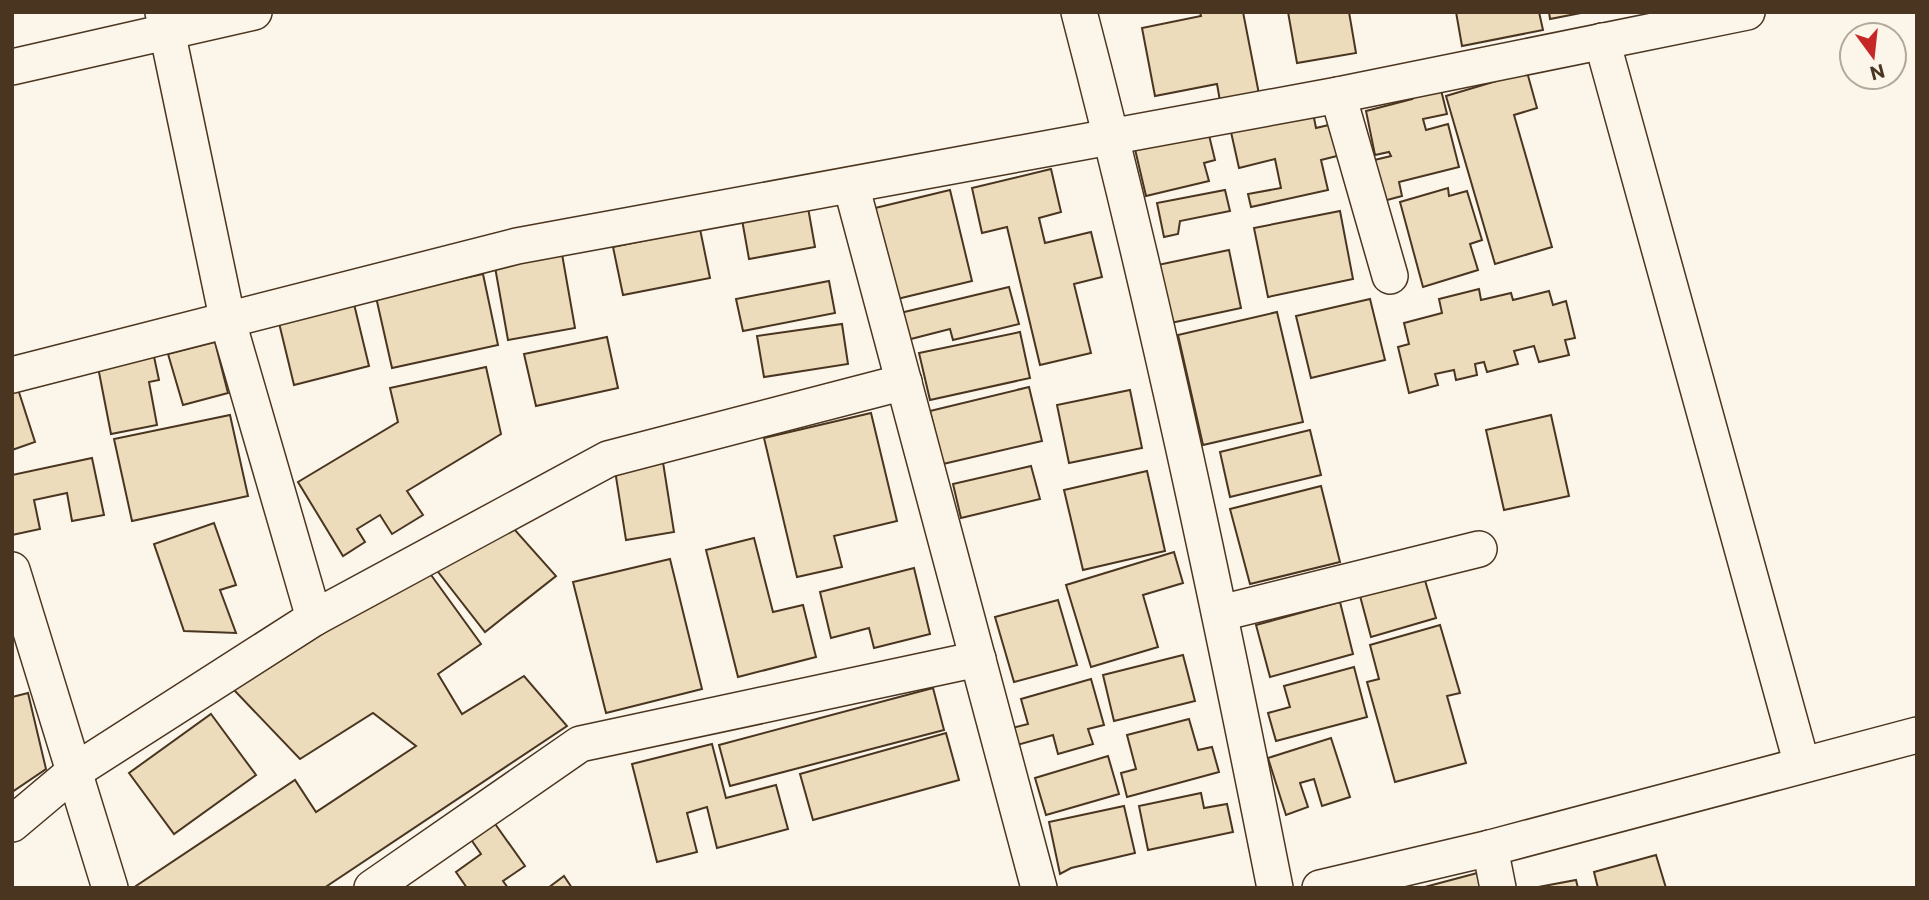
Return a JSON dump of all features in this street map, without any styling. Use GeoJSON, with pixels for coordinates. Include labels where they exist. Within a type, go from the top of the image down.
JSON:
{"type":"FeatureCollection","features":[{"type":"Feature","properties":{"kind":"street"},"geometry":{"type":"LineString","coordinates":[[12,67],[166,23],[254,12]]}},
{"type":"Feature","properties":{"kind":"street"},"geometry":{"type":"LineString","coordinates":[[1079,12],[1111,137],[1221,613],[1275,888]]}},
{"type":"Feature","properties":{"kind":"street"},"geometry":{"type":"LineString","coordinates":[[12,375],[228,322],[517,246],[1338,95],[1747,12]]}},
{"type":"Feature","properties":{"kind":"street"},"geometry":{"type":"LineString","coordinates":[[166,23],[228,322],[314,618]]}},
{"type":"Feature","properties":{"kind":"street"},"geometry":{"type":"LineString","coordinates":[[1602,41],[1802,765]]}},
{"type":"Feature","properties":{"kind":"street"},"geometry":{"type":"LineString","coordinates":[[1338,95],[1390,276]]}},
{"type":"Feature","properties":{"kind":"street"},"geometry":{"type":"LineString","coordinates":[[851,185],[1039,888]]}},
{"type":"Feature","properties":{"kind":"street"},"geometry":{"type":"LineString","coordinates":[[12,824],[75,771],[314,618],[608,459],[904,382]]}},
{"type":"Feature","properties":{"kind":"street"},"geometry":{"type":"LineString","coordinates":[[1221,613],[1479,549]]}},
{"type":"Feature","properties":{"kind":"street"},"geometry":{"type":"LineString","coordinates":[[12,570],[110,888]]}},
{"type":"Feature","properties":{"kind":"street"},"geometry":{"type":"LineString","coordinates":[[372,888],[580,744],[978,659]]}},
{"type":"Feature","properties":{"kind":"street"},"geometry":{"type":"LineString","coordinates":[[1320,888],[1490,848],[1917,735]]}},
{"type":"Feature","properties":{"kind":"street"},"geometry":{"type":"LineString","coordinates":[[1490,848],[1498,888]]}},
{"type":"Feature","properties":{"kind":"building"},"geometry":{"type":"Polygon","coordinates":[[[1200,12],[1243,12],[1259,94],[1220,101],[1217,84],[1155,96],[1142,28],[1201,16],[1200,12]]]}},
{"type":"Feature","properties":{"kind":"building"},"geometry":{"type":"Polygon","coordinates":[[[1288,12],[1349,12],[1356,53],[1297,63],[1288,12]]]}},
{"type":"Feature","properties":{"kind":"building"},"geometry":{"type":"Polygon","coordinates":[[[1456,12],[1539,12],[1543,30],[1462,46],[1456,12]]]}},
{"type":"Feature","properties":{"kind":"building"},"geometry":{"type":"Polygon","coordinates":[[[1549,12],[1586,12],[1550,19],[1549,12]]]}},
{"type":"Feature","properties":{"kind":"building"},"geometry":{"type":"Polygon","coordinates":[[[1527,72],[1537,108],[1514,115],[1552,247],[1495,264],[1446,96],[1527,72]]]}},
{"type":"Feature","properties":{"kind":"building"},"geometry":{"type":"Polygon","coordinates":[[[1439,82],[1447,114],[1423,119],[1426,130],[1448,124],[1459,167],[1399,182],[1402,196],[1376,203],[1366,162],[1391,156],[1389,152],[1375,155],[1366,111],[1412,99],[1407,90],[1439,82]]]}},
{"type":"Feature","properties":{"kind":"building"},"geometry":{"type":"Polygon","coordinates":[[[1313,113],[1316,128],[1333,124],[1341,155],[1321,160],[1328,190],[1251,207],[1248,194],[1281,188],[1275,159],[1239,168],[1231,132],[1313,113]]]}},
{"type":"Feature","properties":{"kind":"building"},"geometry":{"type":"Polygon","coordinates":[[[1207,127],[1215,160],[1204,163],[1209,181],[1146,196],[1134,145],[1207,127]]]}},
{"type":"Feature","properties":{"kind":"building"},"geometry":{"type":"Polygon","coordinates":[[[1051,169],[1061,212],[1039,218],[1045,243],[1091,232],[1102,277],[1074,284],[1091,353],[1040,365],[1007,227],[982,233],[972,188],[1051,169]]]}},
{"type":"Feature","properties":{"kind":"building"},"geometry":{"type":"Polygon","coordinates":[[[1448,188],[1449,196],[1467,191],[1482,240],[1470,244],[1478,270],[1423,287],[1400,202],[1448,188]]]}},
{"type":"Feature","properties":{"kind":"building"},"geometry":{"type":"Polygon","coordinates":[[[950,190],[972,281],[893,300],[871,209],[950,190]]]}},
{"type":"Feature","properties":{"kind":"building"},"geometry":{"type":"Polygon","coordinates":[[[1225,190],[1230,211],[1180,221],[1178,234],[1164,237],[1157,203],[1225,190]]]}},
{"type":"Feature","properties":{"kind":"building"},"geometry":{"type":"Polygon","coordinates":[[[807,202],[815,247],[749,259],[741,214],[807,202]]]}},
{"type":"Feature","properties":{"kind":"building"},"geometry":{"type":"Polygon","coordinates":[[[1340,211],[1353,279],[1268,297],[1254,228],[1340,211]]]}},
{"type":"Feature","properties":{"kind":"building"},"geometry":{"type":"Polygon","coordinates":[[[700,229],[710,278],[623,295],[613,247],[700,229]]]}},
{"type":"Feature","properties":{"kind":"building"},"geometry":{"type":"Polygon","coordinates":[[[1229,250],[1241,308],[1166,324],[1153,266],[1229,250]]]}},
{"type":"Feature","properties":{"kind":"building"},"geometry":{"type":"Polygon","coordinates":[[[562,254],[575,328],[508,340],[495,267],[562,254]]]}},
{"type":"Feature","properties":{"kind":"building"},"geometry":{"type":"Polygon","coordinates":[[[483,274],[498,345],[392,368],[376,297],[483,274]]]}},
{"type":"Feature","properties":{"kind":"building"},"geometry":{"type":"Polygon","coordinates":[[[829,281],[835,313],[743,331],[736,299],[829,281]]]}},
{"type":"Feature","properties":{"kind":"building"},"geometry":{"type":"Polygon","coordinates":[[[1009,287],[1019,324],[953,340],[950,329],[907,340],[900,313],[1009,287]]]}},
{"type":"Feature","properties":{"kind":"building"},"geometry":{"type":"Polygon","coordinates":[[[1479,289],[1481,300],[1511,293],[1513,300],[1549,291],[1553,305],[1566,301],[1575,338],[1565,340],[1569,355],[1539,362],[1534,346],[1514,351],[1518,364],[1487,372],[1484,362],[1475,364],[1477,375],[1456,380],[1454,370],[1435,374],[1438,385],[1409,393],[1398,347],[1409,344],[1404,323],[1442,313],[1439,299],[1479,289]]]}},
{"type":"Feature","properties":{"kind":"building"},"geometry":{"type":"Polygon","coordinates":[[[1370,299],[1385,360],[1311,378],[1296,316],[1370,299]]]}},
{"type":"Feature","properties":{"kind":"building"},"geometry":{"type":"Polygon","coordinates":[[[354,304],[369,366],[294,385],[279,323],[354,304]]]}},
{"type":"Feature","properties":{"kind":"building"},"geometry":{"type":"Polygon","coordinates":[[[1277,312],[1303,422],[1203,445],[1178,335],[1277,312]]]}},
{"type":"Feature","properties":{"kind":"building"},"geometry":{"type":"Polygon","coordinates":[[[842,324],[848,364],[764,377],[757,336],[842,324]]]}},
{"type":"Feature","properties":{"kind":"building"},"geometry":{"type":"Polygon","coordinates":[[[1020,332],[1030,378],[930,400],[919,353],[1020,332]]]}},
{"type":"Feature","properties":{"kind":"building"},"geometry":{"type":"Polygon","coordinates":[[[607,337],[618,388],[536,406],[524,354],[607,337]]]}},
{"type":"Feature","properties":{"kind":"building"},"geometry":{"type":"Polygon","coordinates":[[[215,342],[228,393],[183,405],[168,354],[215,342]]]}},
{"type":"Feature","properties":{"kind":"building"},"geometry":{"type":"Polygon","coordinates":[[[153,352],[159,380],[149,382],[157,425],[111,434],[97,362],[153,352]]]}},
{"type":"Feature","properties":{"kind":"building"},"geometry":{"type":"Polygon","coordinates":[[[486,367],[501,434],[407,491],[423,515],[392,534],[380,515],[357,529],[365,542],[343,556],[298,482],[398,422],[390,388],[486,367]]]}},
{"type":"Feature","properties":{"kind":"building"},"geometry":{"type":"Polygon","coordinates":[[[16,383],[35,442],[12,450],[12,384],[16,383]]]}},
{"type":"Feature","properties":{"kind":"building"},"geometry":{"type":"Polygon","coordinates":[[[1029,387],[1042,441],[943,464],[930,411],[1029,387]]]}},
{"type":"Feature","properties":{"kind":"building"},"geometry":{"type":"Polygon","coordinates":[[[1130,390],[1142,448],[1069,463],[1057,405],[1130,390]]]}},
{"type":"Feature","properties":{"kind":"building"},"geometry":{"type":"Polygon","coordinates":[[[871,413],[897,521],[834,536],[842,567],[797,577],[764,438],[871,413]]]}},
{"type":"Feature","properties":{"kind":"building"},"geometry":{"type":"Polygon","coordinates":[[[230,415],[248,496],[132,521],[114,439],[230,415]]]}},
{"type":"Feature","properties":{"kind":"building"},"geometry":{"type":"Polygon","coordinates":[[[1551,415],[1569,496],[1504,510],[1486,430],[1551,415]]]}},
{"type":"Feature","properties":{"kind":"building"},"geometry":{"type":"Polygon","coordinates":[[[1310,430],[1321,475],[1230,497],[1220,452],[1310,430]]]}},
{"type":"Feature","properties":{"kind":"building"},"geometry":{"type":"Polygon","coordinates":[[[662,456],[674,532],[626,540],[614,464],[662,456]]]}},
{"type":"Feature","properties":{"kind":"building"},"geometry":{"type":"Polygon","coordinates":[[[92,458],[104,515],[72,521],[67,493],[34,500],[40,529],[12,535],[12,475],[92,458]]]}},
{"type":"Feature","properties":{"kind":"building"},"geometry":{"type":"Polygon","coordinates":[[[1031,466],[1040,499],[961,518],[953,484],[1031,466]]]}},
{"type":"Feature","properties":{"kind":"building"},"geometry":{"type":"Polygon","coordinates":[[[1147,471],[1165,551],[1083,570],[1064,490],[1147,471]]]}},
{"type":"Feature","properties":{"kind":"building"},"geometry":{"type":"Polygon","coordinates":[[[1321,486],[1340,562],[1250,584],[1230,509],[1321,486]]]}},
{"type":"Feature","properties":{"kind":"building"},"geometry":{"type":"Polygon","coordinates":[[[506,520],[556,576],[485,632],[435,568],[506,520]]]}},
{"type":"Feature","properties":{"kind":"building"},"geometry":{"type":"Polygon","coordinates":[[[214,523],[236,585],[220,590],[236,633],[184,631],[154,544],[214,523]]]}},
{"type":"Feature","properties":{"kind":"building"},"geometry":{"type":"Polygon","coordinates":[[[754,538],[773,612],[803,605],[816,657],[738,677],[706,550],[754,538]]]}},
{"type":"Feature","properties":{"kind":"building"},"geometry":{"type":"Polygon","coordinates":[[[1174,552],[1183,583],[1143,595],[1158,647],[1091,667],[1066,585],[1174,552]]]}},
{"type":"Feature","properties":{"kind":"building"},"geometry":{"type":"Polygon","coordinates":[[[670,559],[702,689],[606,713],[573,582],[670,559]]]}},
{"type":"Feature","properties":{"kind":"building"},"geometry":{"type":"Polygon","coordinates":[[[426,568],[481,644],[438,674],[462,714],[524,676],[567,726],[324,888],[133,888],[295,780],[316,812],[416,746],[373,713],[300,759],[234,690],[426,568]]]}},
{"type":"Feature","properties":{"kind":"building"},"geometry":{"type":"Polygon","coordinates":[[[914,568],[930,634],[874,648],[869,628],[831,638],[820,592],[914,568]]]}},
{"type":"Feature","properties":{"kind":"building"},"geometry":{"type":"Polygon","coordinates":[[[1424,577],[1436,618],[1371,637],[1360,596],[1424,577]]]}},
{"type":"Feature","properties":{"kind":"building"},"geometry":{"type":"Polygon","coordinates":[[[1058,600],[1077,665],[1014,682],[995,617],[1058,600]]]}},
{"type":"Feature","properties":{"kind":"building"},"geometry":{"type":"Polygon","coordinates":[[[1340,602],[1353,654],[1270,677],[1256,625],[1340,602]]]}},
{"type":"Feature","properties":{"kind":"building"},"geometry":{"type":"Polygon","coordinates":[[[1440,625],[1460,693],[1447,696],[1466,763],[1395,782],[1367,682],[1379,679],[1370,645],[1440,625]]]}},
{"type":"Feature","properties":{"kind":"building"},"geometry":{"type":"Polygon","coordinates":[[[1183,655],[1195,701],[1114,721],[1103,675],[1183,655]]]}},
{"type":"Feature","properties":{"kind":"building"},"geometry":{"type":"Polygon","coordinates":[[[1354,667],[1367,717],[1276,741],[1268,713],[1290,707],[1284,686],[1354,667]]]}},
{"type":"Feature","properties":{"kind":"building"},"geometry":{"type":"Polygon","coordinates":[[[1091,679],[1104,725],[1088,729],[1093,744],[1058,754],[1053,735],[1013,746],[1008,729],[1028,724],[1021,699],[1091,679]]]}},
{"type":"Feature","properties":{"kind":"building"},"geometry":{"type":"Polygon","coordinates":[[[933,688],[944,730],[730,786],[719,745],[933,688]]]}},
{"type":"Feature","properties":{"kind":"building"},"geometry":{"type":"Polygon","coordinates":[[[28,693],[46,769],[12,792],[12,697],[28,693]]]}},
{"type":"Feature","properties":{"kind":"building"},"geometry":{"type":"Polygon","coordinates":[[[211,714],[256,775],[174,834],[129,773],[211,714]]]}},
{"type":"Feature","properties":{"kind":"building"},"geometry":{"type":"Polygon","coordinates":[[[1189,719],[1198,750],[1212,747],[1219,772],[1127,797],[1121,773],[1136,769],[1127,735],[1189,719]]]}},
{"type":"Feature","properties":{"kind":"building"},"geometry":{"type":"Polygon","coordinates":[[[946,733],[959,780],[813,820],[800,774],[946,733]]]}},
{"type":"Feature","properties":{"kind":"building"},"geometry":{"type":"Polygon","coordinates":[[[1331,738],[1350,797],[1322,806],[1314,779],[1300,783],[1308,807],[1286,815],[1268,758],[1331,738]]]}},
{"type":"Feature","properties":{"kind":"building"},"geometry":{"type":"Polygon","coordinates":[[[712,744],[726,798],[776,785],[788,829],[717,848],[707,807],[687,813],[697,852],[657,862],[632,764],[712,744]]]}},
{"type":"Feature","properties":{"kind":"building"},"geometry":{"type":"Polygon","coordinates":[[[1108,756],[1119,794],[1046,815],[1035,778],[1108,756]]]}},
{"type":"Feature","properties":{"kind":"building"},"geometry":{"type":"Polygon","coordinates":[[[1201,793],[1204,808],[1227,804],[1233,832],[1148,850],[1139,806],[1201,793]]]}},
{"type":"Feature","properties":{"kind":"building"},"geometry":{"type":"Polygon","coordinates":[[[1124,806],[1135,853],[1071,868],[1060,874],[1049,822],[1124,806]]]}},
{"type":"Feature","properties":{"kind":"building"},"geometry":{"type":"Polygon","coordinates":[[[493,821],[525,866],[503,881],[508,888],[467,888],[456,872],[481,854],[470,838],[493,821]]]}},
{"type":"Feature","properties":{"kind":"building"},"geometry":{"type":"Polygon","coordinates":[[[1656,855],[1666,888],[1598,888],[1594,872],[1656,855]]]}},
{"type":"Feature","properties":{"kind":"building"},"geometry":{"type":"Polygon","coordinates":[[[1481,872],[1485,888],[1421,888],[1481,872]]]}},
{"type":"Feature","properties":{"kind":"building"},"geometry":{"type":"Polygon","coordinates":[[[564,876],[572,888],[548,888],[564,876]]]}},
{"type":"Feature","properties":{"kind":"building"},"geometry":{"type":"Polygon","coordinates":[[[1576,880],[1578,888],[1533,888],[1576,880]]]}}]}
